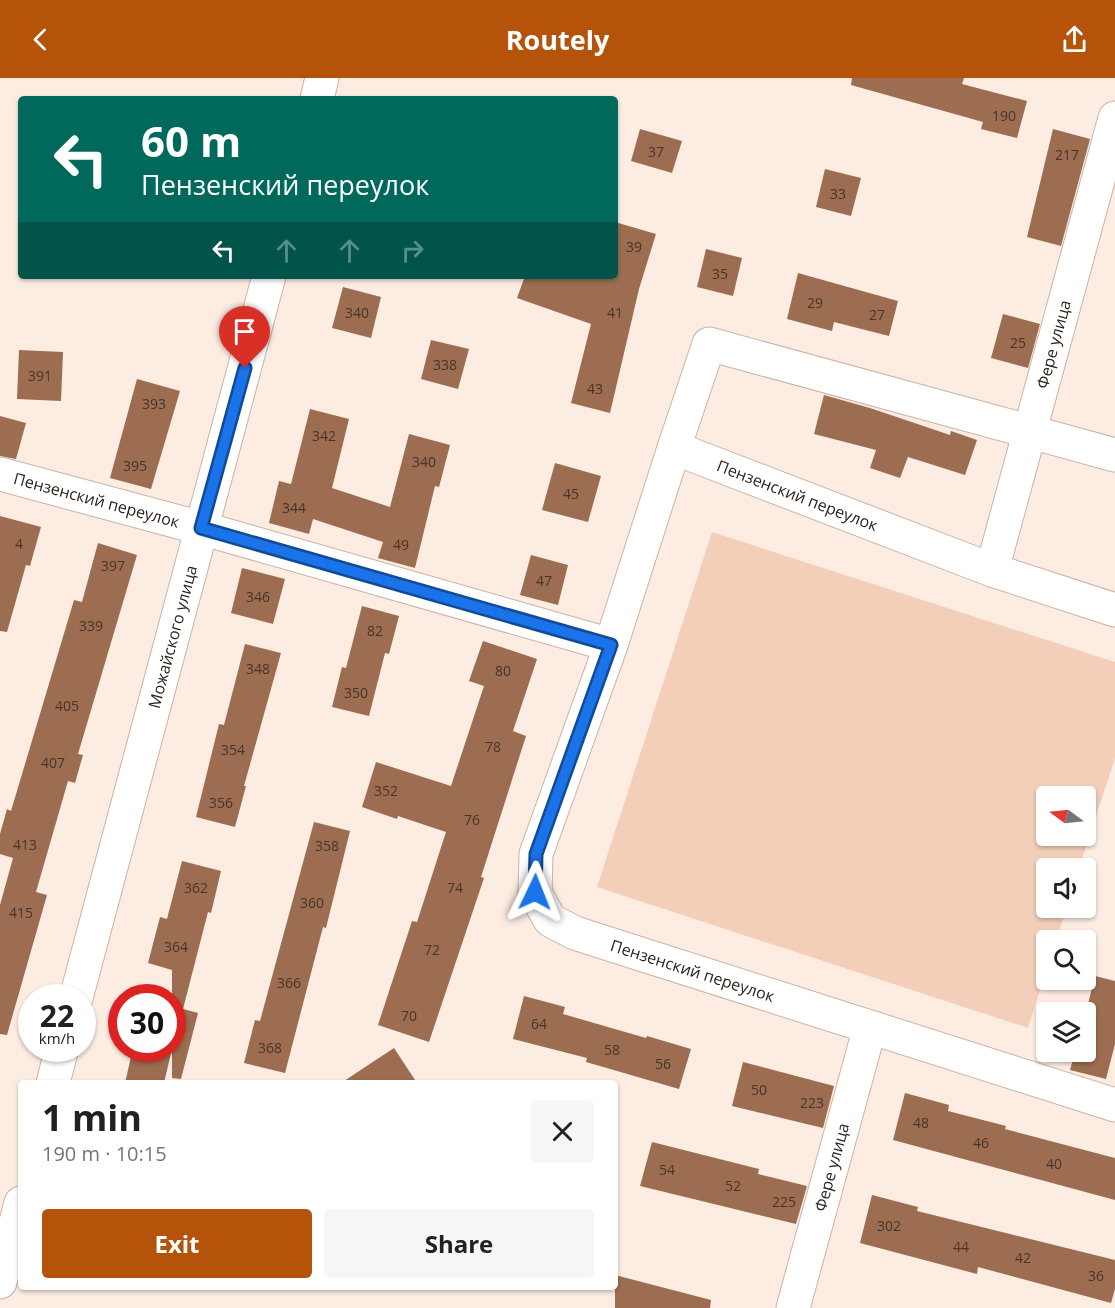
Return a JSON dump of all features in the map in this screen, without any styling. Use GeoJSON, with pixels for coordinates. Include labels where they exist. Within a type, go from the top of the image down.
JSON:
{"type":"FeatureCollection","features":[{"type":"Feature","properties":{"kind":"street"},"geometry":{"type":"LineString","coordinates":[[318,96],[322,78]]}},
{"type":"Feature","properties":{"kind":"street","name":"Фере улица"},"geometry":{"type":"LineString","coordinates":[[992,570],[1115,118]]}},
{"type":"Feature","properties":{"kind":"street","name":"Можайского улица"},"geometry":{"type":"LineString","coordinates":[[80,984],[268,279]]}},
{"type":"Feature","properties":{"kind":"street"},"geometry":{"type":"LineString","coordinates":[[674,448],[709,344],[1115,454]]}},
{"type":"Feature","properties":{"kind":"street","name":"Пензенский переулок"},"geometry":{"type":"LineString","coordinates":[[1115,610],[992,570],[674,448],[611,645],[536,854],[535,892],[550,920],[575,933],[1115,1105]]}},
{"type":"Feature","properties":{"kind":"street","name":"Пензенский переулок"},"geometry":{"type":"LineString","coordinates":[[0,474],[201,528],[611,645]]}},
{"type":"Feature","properties":{"kind":"street","name":"Фере улица"},"geometry":{"type":"LineString","coordinates":[[793,1308],[870,1027]]}},
{"type":"Feature","properties":{"kind":"street"},"geometry":{"type":"LineString","coordinates":[[54,1080],[58,1062]]}},
{"type":"Feature","properties":{"kind":"street"},"geometry":{"type":"LineString","coordinates":[[0,1282],[18,1214]]}},
{"type":"Feature","properties":{"kind":"shaded area"},"geometry":{"type":"Polygon","coordinates":[[[712,532],[1115,662],[1115,758],[1096,816],[1096,786],[1036,786],[1036,846],[1086,846],[1082,858],[1036,858],[1036,918],[1064,918],[1059,930],[1036,930],[1036,990],[1040,990],[1028,1028],[597,887],[712,532]]]}},
{"type":"Feature","properties":{"kind":"building"},"geometry":{"type":"Polygon","coordinates":[[[852,78],[964,78],[962,84],[1027,101],[1017,138],[981,129],[983,122],[851,85],[852,78]]]}},
{"type":"Feature","properties":{"kind":"building"},"geometry":{"type":"Polygon","coordinates":[[[640,129],[682,141],[672,173],[631,161],[640,129]]]}},
{"type":"Feature","properties":{"kind":"building"},"geometry":{"type":"Polygon","coordinates":[[[1053,129],[1090,139],[1061,246],[1027,237],[1053,129]]]}},
{"type":"Feature","properties":{"kind":"building"},"geometry":{"type":"Polygon","coordinates":[[[825,169],[861,178],[851,216],[816,207],[825,169]]]}},
{"type":"Feature","properties":{"kind":"building"},"geometry":{"type":"Polygon","coordinates":[[[618,223],[656,234],[639,289],[610,413],[571,403],[591,324],[517,298],[524,279],[618,279],[618,223]]]}},
{"type":"Feature","properties":{"kind":"building"},"geometry":{"type":"Polygon","coordinates":[[[706,249],[742,258],[733,296],[697,287],[706,249]]]}},
{"type":"Feature","properties":{"kind":"building"},"geometry":{"type":"Polygon","coordinates":[[[798,273],[898,301],[889,336],[834,322],[832,331],[787,319],[798,273]]]}},
{"type":"Feature","properties":{"kind":"building"},"geometry":{"type":"Polygon","coordinates":[[[343,287],[381,297],[371,338],[332,328],[343,287]]]}},
{"type":"Feature","properties":{"kind":"building"},"geometry":{"type":"Polygon","coordinates":[[[1003,314],[1040,324],[1028,368],[991,358],[1003,314]]]}},
{"type":"Feature","properties":{"kind":"building"},"geometry":{"type":"Polygon","coordinates":[[[431,340],[469,349],[458,389],[421,379],[431,340]]]}},
{"type":"Feature","properties":{"kind":"building"},"geometry":{"type":"Polygon","coordinates":[[[19,350],[63,352],[61,401],[17,399],[19,350]]]}},
{"type":"Feature","properties":{"kind":"building"},"geometry":{"type":"Polygon","coordinates":[[[137,379],[180,391],[151,489],[110,478],[137,379]]]}},
{"type":"Feature","properties":{"kind":"building"},"geometry":{"type":"Polygon","coordinates":[[[824,395],[950,435],[951,431],[977,440],[965,475],[908,457],[900,478],[870,468],[876,450],[814,434],[824,395]]]}},
{"type":"Feature","properties":{"kind":"building"},"geometry":{"type":"Polygon","coordinates":[[[310,409],[349,419],[332,488],[390,507],[409,434],[450,445],[439,487],[435,486],[415,568],[378,558],[383,542],[313,519],[309,534],[269,523],[279,481],[291,484],[310,409]]]}},
{"type":"Feature","properties":{"kind":"building"},"geometry":{"type":"Polygon","coordinates":[[[0,416],[26,423],[16,459],[0,456],[0,416]]]}},
{"type":"Feature","properties":{"kind":"building"},"geometry":{"type":"Polygon","coordinates":[[[555,463],[601,476],[588,522],[542,510],[555,463]]]}},
{"type":"Feature","properties":{"kind":"building"},"geometry":{"type":"Polygon","coordinates":[[[0,516],[41,527],[30,566],[26,565],[7,632],[0,631],[0,516]]]}},
{"type":"Feature","properties":{"kind":"building"},"geometry":{"type":"Polygon","coordinates":[[[98,543],[137,555],[78,754],[83,755],[75,783],[68,781],[36,892],[47,895],[22,984],[18,984],[18,996],[7,1035],[0,1034],[0,905],[13,858],[0,854],[0,834],[7,809],[11,811],[74,600],[82,602],[98,543]]]}},
{"type":"Feature","properties":{"kind":"building"},"geometry":{"type":"Polygon","coordinates":[[[531,555],[568,565],[558,605],[520,595],[531,555]]]}},
{"type":"Feature","properties":{"kind":"building"},"geometry":{"type":"Polygon","coordinates":[[[242,568],[285,579],[273,624],[231,613],[242,568]]]}},
{"type":"Feature","properties":{"kind":"building"},"geometry":{"type":"Polygon","coordinates":[[[362,606],[399,616],[389,654],[385,653],[369,716],[332,707],[342,667],[346,668],[362,606]]]}},
{"type":"Feature","properties":{"kind":"building"},"geometry":{"type":"Polygon","coordinates":[[[483,641],[537,659],[513,731],[526,736],[481,877],[484,878],[429,1042],[378,1025],[412,921],[417,922],[446,832],[362,807],[376,762],[451,786],[484,686],[469,681],[483,641]]]}},
{"type":"Feature","properties":{"kind":"building"},"geometry":{"type":"Polygon","coordinates":[[[245,644],[281,653],[235,827],[196,817],[219,724],[224,725],[245,644]]]}},
{"type":"Feature","properties":{"kind":"building"},"geometry":{"type":"Polygon","coordinates":[[[314,822],[350,831],[326,928],[323,927],[285,1073],[244,1063],[255,1020],[260,1021],[314,822]]]}},
{"type":"Feature","properties":{"kind":"building"},"geometry":{"type":"Polygon","coordinates":[[[182,861],[221,871],[186,997],[186,984],[172,984],[172,970],[148,963],[160,917],[167,919],[182,861]]]}},
{"type":"Feature","properties":{"kind":"building"},"geometry":{"type":"Polygon","coordinates":[[[1096,976],[1115,981],[1115,1044],[1106,1079],[1070,1070],[1072,1062],[1096,1062],[1096,1002],[1088,1002],[1092,990],[1096,990],[1096,976]]]}},
{"type":"Feature","properties":{"kind":"building"},"geometry":{"type":"Polygon","coordinates":[[[524,996],[565,1007],[563,1014],[691,1049],[679,1089],[586,1062],[587,1058],[513,1039],[524,996]]]}},
{"type":"Feature","properties":{"kind":"building"},"geometry":{"type":"Polygon","coordinates":[[[186,1010],[198,1013],[186,1060],[186,1010]]]}},
{"type":"Feature","properties":{"kind":"building"},"geometry":{"type":"Polygon","coordinates":[[[394,1048],[415,1080],[346,1080],[394,1048]]]}},
{"type":"Feature","properties":{"kind":"building"},"geometry":{"type":"Polygon","coordinates":[[[130,1062],[169,1062],[165,1080],[126,1080],[130,1062]]]}},
{"type":"Feature","properties":{"kind":"building"},"geometry":{"type":"Polygon","coordinates":[[[172,1062],[185,1062],[181,1079],[172,1078],[172,1062]]]}},
{"type":"Feature","properties":{"kind":"building"},"geometry":{"type":"Polygon","coordinates":[[[743,1062],[834,1086],[823,1128],[732,1106],[743,1062]]]}},
{"type":"Feature","properties":{"kind":"building"},"geometry":{"type":"Polygon","coordinates":[[[905,1093],[949,1105],[948,1111],[1006,1126],[1005,1129],[1115,1158],[1115,1200],[893,1140],[905,1093]]]}},
{"type":"Feature","properties":{"kind":"building"},"geometry":{"type":"Polygon","coordinates":[[[652,1142],[759,1169],[758,1174],[807,1186],[796,1224],[640,1186],[652,1142]]]}},
{"type":"Feature","properties":{"kind":"building"},"geometry":{"type":"Polygon","coordinates":[[[872,1195],[918,1207],[917,1211],[1115,1260],[1115,1289],[1111,1303],[978,1267],[977,1274],[860,1243],[872,1195]]]}},
{"type":"Feature","properties":{"kind":"building"},"geometry":{"type":"Polygon","coordinates":[[[618,1276],[711,1300],[710,1308],[615,1308],[618,1276]]]}},
{"type":"Feature","properties":{"kind":"route"},"geometry":{"type":"LineString","coordinates":[[245,368],[201,528],[611,645],[536,854],[535,892]]}}]}
